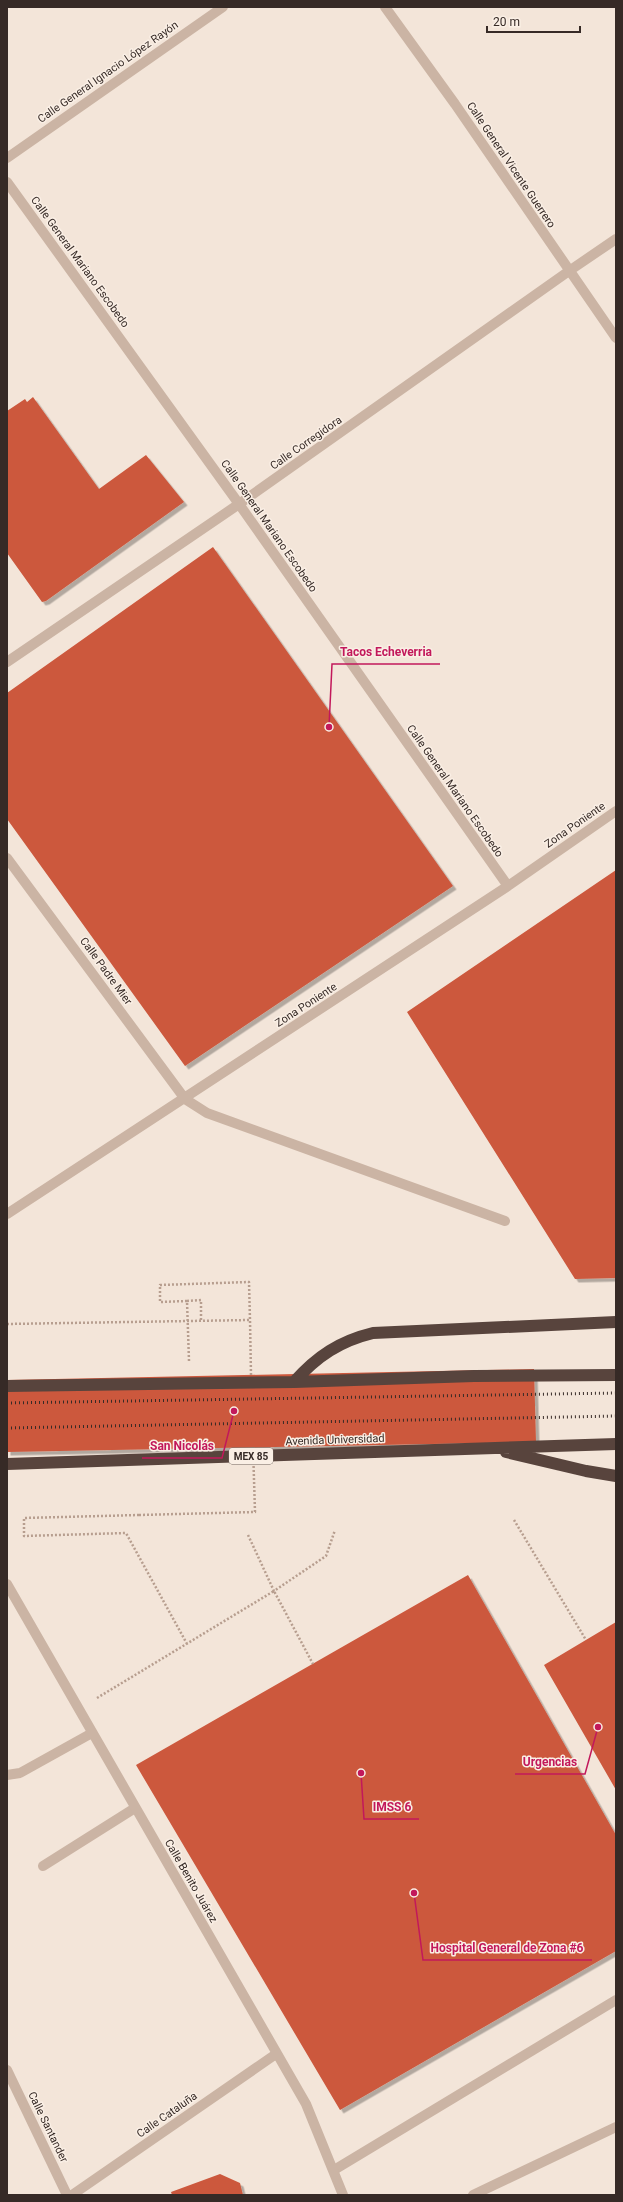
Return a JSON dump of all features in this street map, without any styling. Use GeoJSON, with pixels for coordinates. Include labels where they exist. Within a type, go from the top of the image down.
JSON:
{"type":"FeatureCollection","features":[{"type":"Feature","properties":{"kind":"highway"},"geometry":{"type":"LineString","coordinates":[[294,1382],[309,1366],[336,1345],[373,1333],[616,1322]]}},
{"type":"Feature","properties":{"kind":"highway"},"geometry":{"type":"LineString","coordinates":[[7,1386],[294,1382],[474,1376],[610,1375]]}},
{"type":"Feature","properties":{"kind":"highway","name":"Avenida Universidad"},"geometry":{"type":"LineString","coordinates":[[7,1464],[616,1444]]}},
{"type":"Feature","properties":{"kind":"highway"},"geometry":{"type":"LineString","coordinates":[[496,1448],[586,1472],[616,1476]]}},
{"type":"Feature","properties":{"kind":"street","name":"Calle General Ignacio López Rayón"},"geometry":{"type":"LineString","coordinates":[[7,158],[223,7]]}},
{"type":"Feature","properties":{"kind":"street","name":"Calle General Vicente Guerrero"},"geometry":{"type":"LineString","coordinates":[[385,7],[455,104],[616,338]]}},
{"type":"Feature","properties":{"kind":"street","name":"Calle General Mariano Escobedo"},"geometry":{"type":"LineString","coordinates":[[7,182],[239,504],[508,886]]}},
{"type":"Feature","properties":{"kind":"street","name":"Calle Corregidora"},"geometry":{"type":"LineString","coordinates":[[7,662],[239,504],[616,239]]}},
{"type":"Feature","properties":{"kind":"street","name":"Zona Poniente"},"geometry":{"type":"LineString","coordinates":[[7,1214],[185,1099],[508,886],[616,811]]}},
{"type":"Feature","properties":{"kind":"street","name":"Calle Padre Mier"},"geometry":{"type":"LineString","coordinates":[[7,858],[185,1099]]}},
{"type":"Feature","properties":{"kind":"street"},"geometry":{"type":"LineString","coordinates":[[185,1099],[207,1113],[505,1221]]}},
{"type":"Feature","properties":{"kind":"street","name":"Calle Benito Juárez"},"geometry":{"type":"LineString","coordinates":[[7,1584],[306,2104],[343,2195]]}},
{"type":"Feature","properties":{"kind":"street"},"geometry":{"type":"LineString","coordinates":[[7,1776],[20,1773],[92,1733]]}},
{"type":"Feature","properties":{"kind":"street"},"geometry":{"type":"LineString","coordinates":[[43,1866],[135,1808]]}},
{"type":"Feature","properties":{"kind":"street"},"geometry":{"type":"LineString","coordinates":[[334,2170],[616,2000]]}},
{"type":"Feature","properties":{"kind":"street","name":"Calle Cataluña"},"geometry":{"type":"LineString","coordinates":[[72,2195],[276,2054]]}},
{"type":"Feature","properties":{"kind":"street","name":"Calle Santander"},"geometry":{"type":"LineString","coordinates":[[7,2070],[67,2195]]}},
{"type":"Feature","properties":{"kind":"street"},"geometry":{"type":"LineString","coordinates":[[473,2195],[616,2127]]}},
{"type":"Feature","properties":{"kind":"path"},"geometry":{"type":"LineString","coordinates":[[202,1321],[201,1300],[160,1302],[160,1285],[249,1282],[251,1375]]}},
{"type":"Feature","properties":{"kind":"path"},"geometry":{"type":"LineString","coordinates":[[187,1300],[190,1384]]}},
{"type":"Feature","properties":{"kind":"path"},"geometry":{"type":"LineString","coordinates":[[7,1324],[250,1320]]}},
{"type":"Feature","properties":{"kind":"path"},"geometry":{"type":"LineString","coordinates":[[187,1644],[126,1533],[24,1536],[24,1518],[255,1512],[253,1447]]}},
{"type":"Feature","properties":{"kind":"path"},"geometry":{"type":"LineString","coordinates":[[514,1520],[586,1640]]}},
{"type":"Feature","properties":{"kind":"path"},"geometry":{"type":"LineString","coordinates":[[96,1698],[274,1592],[326,1556],[335,1530]]}},
{"type":"Feature","properties":{"kind":"path"},"geometry":{"type":"LineString","coordinates":[[248,1535],[274,1592],[313,1664]]}},
{"type":"Feature","properties":{"kind":"building"},"geometry":{"type":"Polygon","coordinates":[[[33,397],[99,489],[146,455],[184,502],[46,601],[42,602],[7,553],[7,411],[25,399],[27,402],[33,397]]]}},
{"type":"Feature","properties":{"kind":"building"},"geometry":{"type":"Polygon","coordinates":[[[213,547],[453,886],[185,1066],[7,819],[7,693],[213,547]]]}},
{"type":"Feature","properties":{"kind":"building"},"geometry":{"type":"Polygon","coordinates":[[[616,870],[616,1278],[575,1279],[407,1012],[616,870]]]}},
{"type":"Feature","properties":{"kind":"building"},"geometry":{"type":"Polygon","coordinates":[[[534,1369],[536,1442],[7,1452],[7,1380],[534,1369]]]}},
{"type":"Feature","properties":{"kind":"building"},"geometry":{"type":"Polygon","coordinates":[[[468,1575],[616,1835],[616,1951],[340,2110],[136,1765],[468,1575]]]}},
{"type":"Feature","properties":{"kind":"building"},"geometry":{"type":"Polygon","coordinates":[[[616,1622],[616,1790],[544,1665],[616,1622]]]}},
{"type":"Feature","properties":{"kind":"building"},"geometry":{"type":"Polygon","coordinates":[[[220,2174],[240,2183],[243,2195],[172,2195],[171,2192],[220,2174]]]}},
{"type":"Feature","properties":{"kind":"railway"},"geometry":{"type":"LineString","coordinates":[[7,1403],[616,1393]]}},
{"type":"Feature","properties":{"kind":"railway"},"geometry":{"type":"LineString","coordinates":[[7,1428],[616,1416]]}},
{"type":"Feature","properties":{"kind":"place","name":"Tacos Echeverria"},"geometry":{"type":"Point","coordinates":[329,727]}},
{"type":"Feature","properties":{"kind":"place","name":"San Nicolás"},"geometry":{"type":"Point","coordinates":[234,1411]}},
{"type":"Feature","properties":{"kind":"place","name":"Urgencias"},"geometry":{"type":"Point","coordinates":[598,1727]}},
{"type":"Feature","properties":{"kind":"place","name":"IMSS 6"},"geometry":{"type":"Point","coordinates":[361,1773]}},
{"type":"Feature","properties":{"kind":"place","name":"Hospital General de Zona #6"},"geometry":{"type":"Point","coordinates":[414,1893]}}]}
